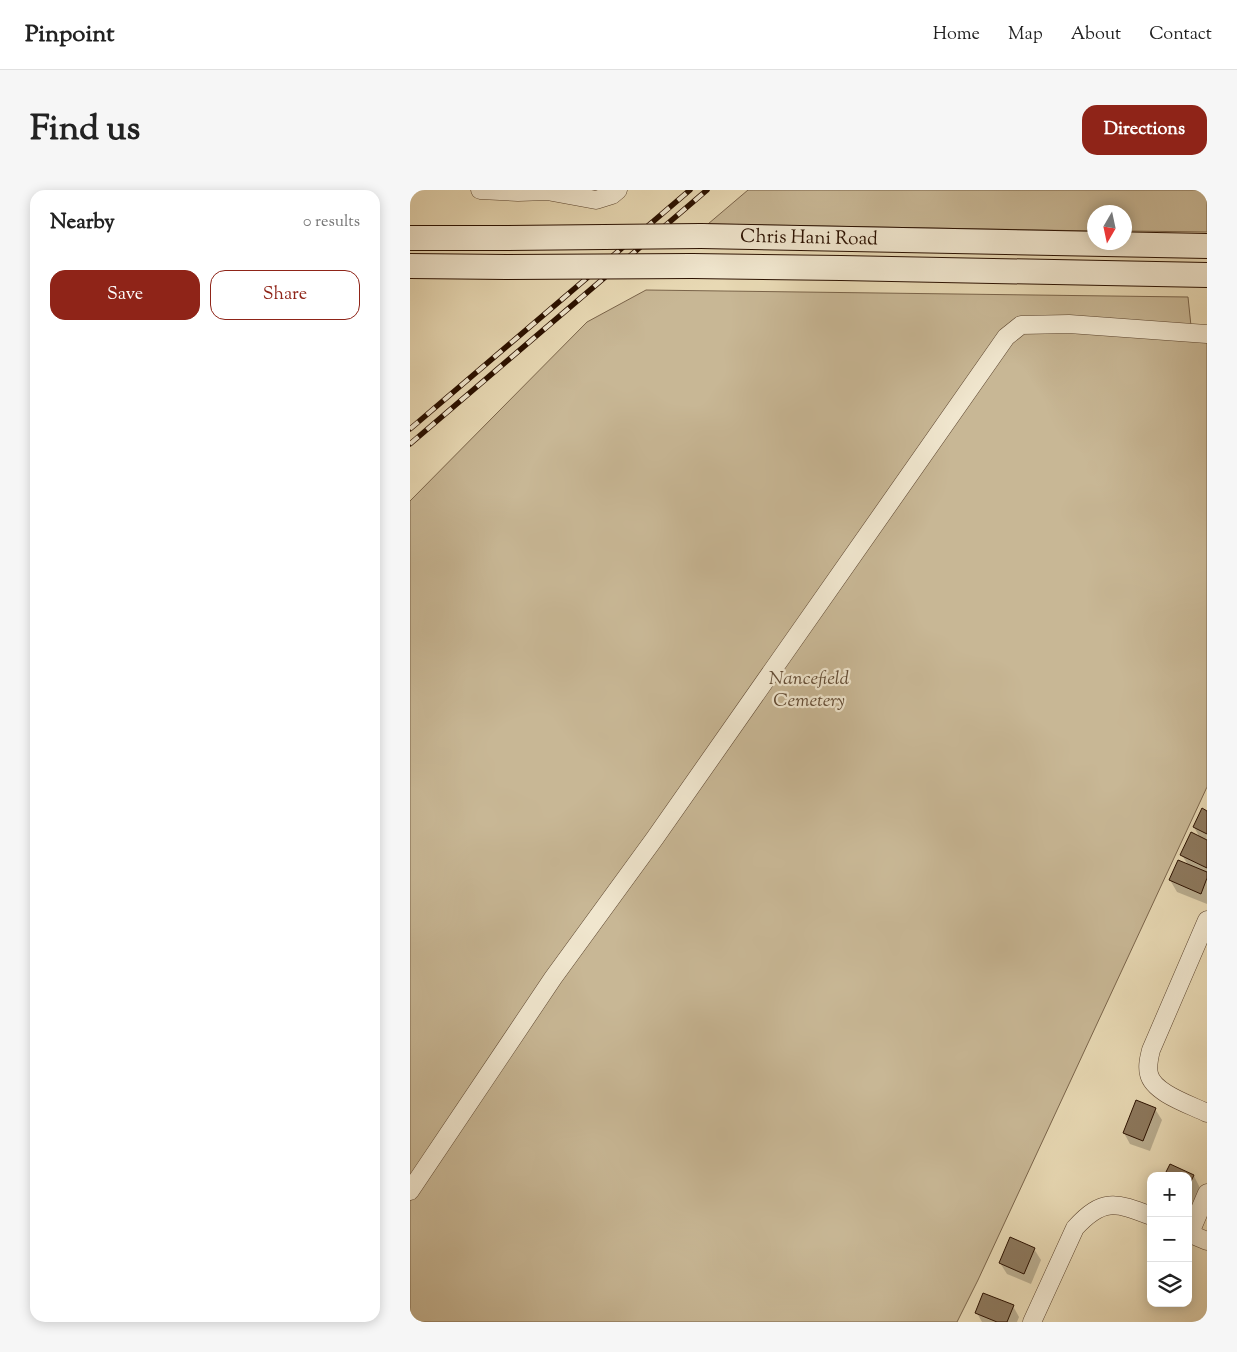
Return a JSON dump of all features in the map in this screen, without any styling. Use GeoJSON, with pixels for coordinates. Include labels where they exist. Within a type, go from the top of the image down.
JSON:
{"type":"FeatureCollection","features":[{"type":"Feature","properties":{"kind":"main road","name":"Chris Hani Road"},"geometry":{"type":"LineString","coordinates":[[410,238],[701,236],[1207,246]]}},
{"type":"Feature","properties":{"kind":"main road","name":"Chris Hani Road"},"geometry":{"type":"LineString","coordinates":[[410,266],[692,266],[1207,275]]}},
{"type":"Feature","properties":{"kind":"street"},"geometry":{"type":"LineString","coordinates":[[480,190],[547,191],[596,200],[615,192]]}},
{"type":"Feature","properties":{"kind":"street"},"geometry":{"type":"LineString","coordinates":[[410,1191],[553,978],[655,838],[1006,337],[1021,326],[1069,324],[1207,334]]}},
{"type":"Feature","properties":{"kind":"street"},"geometry":{"type":"LineString","coordinates":[[1207,920],[1151,1050],[1147,1066],[1149,1077],[1161,1090],[1207,1113]]}},
{"type":"Feature","properties":{"kind":"street"},"geometry":{"type":"LineString","coordinates":[[1192,1226],[1207,1193]]}},
{"type":"Feature","properties":{"kind":"street"},"geometry":{"type":"LineString","coordinates":[[1032,1322],[1075,1228],[1085,1218],[1094,1210],[1105,1206],[1120,1206],[1147,1215]]}},
{"type":"Feature","properties":{"kind":"street"},"geometry":{"type":"LineString","coordinates":[[1192,1234],[1207,1241]]}},
{"type":"Feature","properties":{"kind":"green space"},"geometry":{"type":"Polygon","coordinates":[[[748,190],[1207,190],[1207,232],[1132,231],[1132,205],[1087,205],[1087,231],[708,224],[748,190]]]}},
{"type":"Feature","properties":{"kind":"green space","name":"Nancefield Cemetery"},"geometry":{"type":"Polygon","coordinates":[[[646,290],[1188,297],[1191,326],[1207,326],[1207,787],[957,1322],[410,1322],[410,501],[587,322],[646,290]]]}},
{"type":"Feature","properties":{"kind":"building"},"geometry":{"type":"Polygon","coordinates":[[[1202,808],[1207,811],[1207,834],[1193,827],[1202,808]]]}},
{"type":"Feature","properties":{"kind":"building"},"geometry":{"type":"Polygon","coordinates":[[[1191,832],[1207,840],[1207,868],[1180,855],[1191,832]]]}},
{"type":"Feature","properties":{"kind":"building"},"geometry":{"type":"Polygon","coordinates":[[[1178,860],[1207,872],[1207,878],[1201,894],[1169,880],[1178,860]]]}},
{"type":"Feature","properties":{"kind":"building"},"geometry":{"type":"Polygon","coordinates":[[[1136,1100],[1156,1108],[1143,1141],[1123,1133],[1136,1100]]]}},
{"type":"Feature","properties":{"kind":"building"},"geometry":{"type":"Polygon","coordinates":[[[1170,1164],[1187,1172],[1166,1172],[1170,1164]]]}},
{"type":"Feature","properties":{"kind":"building"},"geometry":{"type":"Polygon","coordinates":[[[1010,1237],[1035,1248],[1024,1274],[999,1263],[1010,1237]]]}},
{"type":"Feature","properties":{"kind":"building"},"geometry":{"type":"Polygon","coordinates":[[[983,1293],[1014,1305],[1007,1322],[997,1322],[975,1313],[983,1293]]]}},
{"type":"Feature","properties":{"kind":"railway"},"geometry":{"type":"LineString","coordinates":[[410,429],[690,190]]}},
{"type":"Feature","properties":{"kind":"railway"},"geometry":{"type":"LineString","coordinates":[[410,444],[707,190]]}}]}
